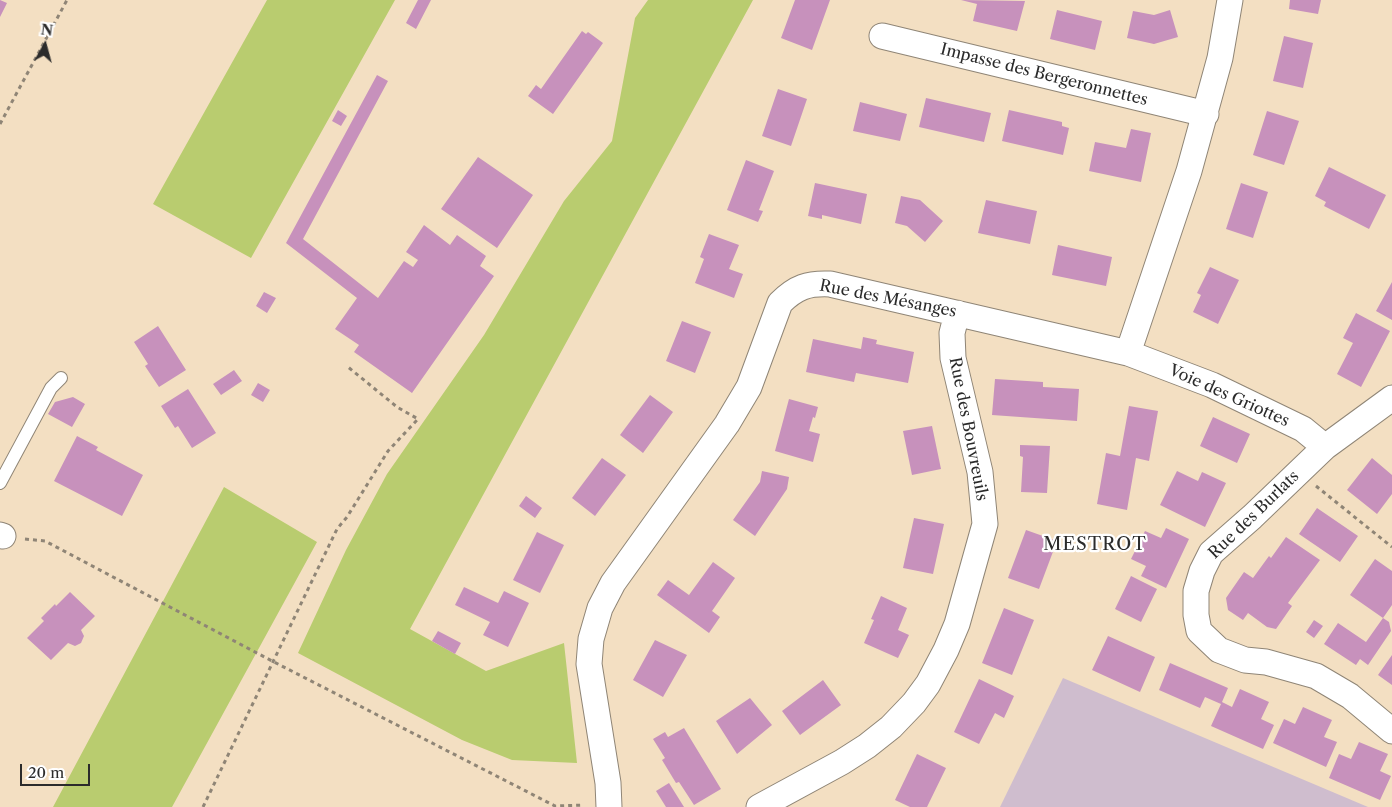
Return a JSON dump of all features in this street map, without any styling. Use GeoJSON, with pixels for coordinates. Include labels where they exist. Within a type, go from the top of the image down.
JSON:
{"type":"FeatureCollection","features":[{"type":"Feature","properties":{"kind":"street"},"geometry":{"type":"LineString","coordinates":[[1128,353],[1189,171],[1206,114],[1220,58],[1230,0]]}},
{"type":"Feature","properties":{"kind":"street","name":"Impasse des Bergeronnettes"},"geometry":{"type":"LineString","coordinates":[[882,36],[1206,114]]}},
{"type":"Feature","properties":{"kind":"street","name":"Rue des Mésanges"},"geometry":{"type":"LineString","coordinates":[[609,806],[608,783],[589,664],[591,639],[600,608],[613,583],[727,424],[749,387],[780,303],[788,294],[813,283],[830,284],[1128,353]]}},
{"type":"Feature","properties":{"kind":"street","name":"Rue des Bouvreuils"},"geometry":{"type":"LineString","coordinates":[[759,807],[842,762],[867,746],[891,727],[914,703],[928,684],[957,624],[985,524],[980,472],[953,358],[952,333],[957,312]]}},
{"type":"Feature","properties":{"kind":"street","name":"Voie des Griottes"},"geometry":{"type":"LineString","coordinates":[[1128,353],[1212,385],[1303,429],[1325,447]]}},
{"type":"Feature","properties":{"kind":"street","name":"Rue des Burlats"},"geometry":{"type":"LineString","coordinates":[[1392,398],[1325,447],[1252,517],[1211,553],[1202,571],[1196,591],[1196,615],[1199,631],[1219,650],[1245,660],[1266,662],[1316,676],[1350,696],[1392,732]]}},
{"type":"Feature","properties":{"kind":"lane"},"geometry":{"type":"LineString","coordinates":[[0,483],[52,388],[61,378]]}},
{"type":"Feature","properties":{"kind":"path"},"geometry":{"type":"LineString","coordinates":[[0,124],[67,0]]}},
{"type":"Feature","properties":{"kind":"path"},"geometry":{"type":"LineString","coordinates":[[204,807],[337,529],[347,517],[388,452],[418,419],[397,407],[348,367]]}},
{"type":"Feature","properties":{"kind":"path"},"geometry":{"type":"LineString","coordinates":[[1312,482],[1392,547]]}},
{"type":"Feature","properties":{"kind":"path"},"geometry":{"type":"LineString","coordinates":[[1,536],[44,541],[274,662],[555,806],[609,806]]}},
{"type":"Feature","properties":{"kind":"shaded area"},"geometry":{"type":"Polygon","coordinates":[[[1063,678],[1368,807],[1000,807],[1063,678]]]}},
{"type":"Feature","properties":{"kind":"green space"},"geometry":{"type":"Polygon","coordinates":[[[267,0],[395,0],[251,258],[153,204],[267,0]]]}},
{"type":"Feature","properties":{"kind":"green space"},"geometry":{"type":"Polygon","coordinates":[[[648,0],[753,0],[410,629],[486,671],[564,643],[577,763],[512,760],[462,740],[298,653],[346,550],[387,474],[484,335],[564,201],[612,141],[635,18],[648,0]]]}},
{"type":"Feature","properties":{"kind":"green space"},"geometry":{"type":"Polygon","coordinates":[[[224,487],[317,542],[172,807],[53,807],[224,487]]]}},
{"type":"Feature","properties":{"kind":"building"},"geometry":{"type":"Polygon","coordinates":[[[0,0],[7,3],[0,17],[0,0]]]}},
{"type":"Feature","properties":{"kind":"building"},"geometry":{"type":"Polygon","coordinates":[[[418,0],[431,0],[416,29],[406,23],[418,0]]]}},
{"type":"Feature","properties":{"kind":"building"},"geometry":{"type":"Polygon","coordinates":[[[795,0],[830,0],[812,50],[781,38],[795,0]]]}},
{"type":"Feature","properties":{"kind":"building"},"geometry":{"type":"Polygon","coordinates":[[[961,0],[1025,1],[1017,31],[973,21],[977,4],[961,0]]]}},
{"type":"Feature","properties":{"kind":"building"},"geometry":{"type":"Polygon","coordinates":[[[1290,0],[1321,0],[1318,14],[1289,9],[1290,0]]]}},
{"type":"Feature","properties":{"kind":"building"},"geometry":{"type":"Polygon","coordinates":[[[1057,10],[1102,21],[1095,50],[1050,39],[1057,10]]]}},
{"type":"Feature","properties":{"kind":"building"},"geometry":{"type":"Polygon","coordinates":[[[1170,10],[1178,37],[1154,44],[1127,38],[1133,11],[1154,15],[1170,10]]]}},
{"type":"Feature","properties":{"kind":"building"},"geometry":{"type":"Polygon","coordinates":[[[582,31],[586,34],[588,32],[603,43],[553,114],[528,96],[536,85],[541,89],[582,31]]]}},
{"type":"Feature","properties":{"kind":"building"},"geometry":{"type":"Polygon","coordinates":[[[1284,36],[1313,43],[1303,88],[1273,81],[1284,36]]]}},
{"type":"Feature","properties":{"kind":"building"},"geometry":{"type":"Polygon","coordinates":[[[377,75],[388,81],[303,239],[378,298],[404,261],[413,267],[418,260],[406,252],[424,225],[450,245],[457,235],[486,256],[480,266],[494,276],[412,393],[354,352],[359,345],[335,329],[357,298],[286,243],[377,75]]]}},
{"type":"Feature","properties":{"kind":"building"},"geometry":{"type":"Polygon","coordinates":[[[778,89],[807,99],[791,146],[762,136],[778,89]]]}},
{"type":"Feature","properties":{"kind":"building"},"geometry":{"type":"Polygon","coordinates":[[[926,98],[991,113],[984,142],[919,127],[926,98]]]}},
{"type":"Feature","properties":{"kind":"building"},"geometry":{"type":"Polygon","coordinates":[[[860,102],[907,114],[900,141],[853,131],[860,102]]]}},
{"type":"Feature","properties":{"kind":"building"},"geometry":{"type":"Polygon","coordinates":[[[338,110],[347,116],[341,126],[332,121],[338,110]]]}},
{"type":"Feature","properties":{"kind":"building"},"geometry":{"type":"Polygon","coordinates":[[[1009,110],[1062,122],[1062,126],[1069,128],[1063,155],[1002,141],[1009,110]]]}},
{"type":"Feature","properties":{"kind":"building"},"geometry":{"type":"Polygon","coordinates":[[[1267,111],[1299,121],[1284,165],[1253,155],[1267,111]]]}},
{"type":"Feature","properties":{"kind":"building"},"geometry":{"type":"Polygon","coordinates":[[[1131,129],[1151,133],[1141,182],[1089,171],[1095,142],[1126,148],[1131,129]]]}},
{"type":"Feature","properties":{"kind":"building"},"geometry":{"type":"Polygon","coordinates":[[[478,157],[533,195],[497,248],[441,209],[478,157]]]}},
{"type":"Feature","properties":{"kind":"building"},"geometry":{"type":"Polygon","coordinates":[[[746,160],[774,171],[759,210],[763,211],[758,222],[727,210],[746,160]]]}},
{"type":"Feature","properties":{"kind":"building"},"geometry":{"type":"Polygon","coordinates":[[[1329,167],[1386,195],[1369,229],[1324,206],[1326,202],[1315,196],[1329,167]]]}},
{"type":"Feature","properties":{"kind":"building"},"geometry":{"type":"Polygon","coordinates":[[[815,183],[867,194],[861,224],[822,215],[822,219],[808,216],[815,183]]]}},
{"type":"Feature","properties":{"kind":"building"},"geometry":{"type":"Polygon","coordinates":[[[1241,183],[1268,192],[1253,238],[1226,229],[1241,183]]]}},
{"type":"Feature","properties":{"kind":"building"},"geometry":{"type":"Polygon","coordinates":[[[901,196],[920,200],[943,221],[925,242],[907,226],[895,223],[901,196]]]}},
{"type":"Feature","properties":{"kind":"building"},"geometry":{"type":"Polygon","coordinates":[[[986,200],[1037,211],[1030,244],[978,233],[986,200]]]}},
{"type":"Feature","properties":{"kind":"building"},"geometry":{"type":"Polygon","coordinates":[[[709,234],[739,245],[729,269],[743,274],[734,298],[695,283],[704,259],[700,257],[709,234]]]}},
{"type":"Feature","properties":{"kind":"building"},"geometry":{"type":"Polygon","coordinates":[[[1058,245],[1112,257],[1106,286],[1052,275],[1058,245]]]}},
{"type":"Feature","properties":{"kind":"building"},"geometry":{"type":"Polygon","coordinates":[[[1210,267],[1239,280],[1218,324],[1193,312],[1201,295],[1197,293],[1210,267]]]}},
{"type":"Feature","properties":{"kind":"building"},"geometry":{"type":"Polygon","coordinates":[[[1392,282],[1392,320],[1376,311],[1392,282]]]}},
{"type":"Feature","properties":{"kind":"building"},"geometry":{"type":"Polygon","coordinates":[[[264,292],[276,298],[267,313],[256,306],[264,292]]]}},
{"type":"Feature","properties":{"kind":"building"},"geometry":{"type":"Polygon","coordinates":[[[1356,313],[1390,331],[1361,387],[1337,374],[1353,343],[1343,338],[1356,313]]]}},
{"type":"Feature","properties":{"kind":"building"},"geometry":{"type":"Polygon","coordinates":[[[682,321],[711,332],[695,373],[666,361],[682,321]]]}},
{"type":"Feature","properties":{"kind":"building"},"geometry":{"type":"Polygon","coordinates":[[[158,326],[186,370],[159,387],[145,366],[148,364],[134,342],[158,326]]]}},
{"type":"Feature","properties":{"kind":"building"},"geometry":{"type":"Polygon","coordinates":[[[863,337],[877,340],[876,344],[914,352],[908,383],[856,373],[854,382],[806,372],[813,339],[861,349],[863,337]]]}},
{"type":"Feature","properties":{"kind":"building"},"geometry":{"type":"Polygon","coordinates":[[[234,370],[242,381],[221,395],[213,384],[234,370]]]}},
{"type":"Feature","properties":{"kind":"building"},"geometry":{"type":"Polygon","coordinates":[[[995,379],[1043,382],[1043,387],[1079,389],[1077,421],[992,415],[995,379]]]}},
{"type":"Feature","properties":{"kind":"building"},"geometry":{"type":"Polygon","coordinates":[[[258,383],[270,390],[263,402],[251,395],[258,383]]]}},
{"type":"Feature","properties":{"kind":"building"},"geometry":{"type":"Polygon","coordinates":[[[188,389],[216,433],[192,448],[178,426],[175,428],[161,406],[188,389]]]}},
{"type":"Feature","properties":{"kind":"building"},"geometry":{"type":"Polygon","coordinates":[[[650,395],[673,412],[643,453],[620,435],[650,395]]]}},
{"type":"Feature","properties":{"kind":"building"},"geometry":{"type":"Polygon","coordinates":[[[73,397],[85,404],[72,427],[48,414],[55,402],[73,397]]]}},
{"type":"Feature","properties":{"kind":"building"},"geometry":{"type":"Polygon","coordinates":[[[789,399],[818,407],[809,431],[820,434],[813,462],[775,451],[789,399]]]}},
{"type":"Feature","properties":{"kind":"building"},"geometry":{"type":"Polygon","coordinates":[[[1129,406],[1158,411],[1149,461],[1136,458],[1127,510],[1097,504],[1106,453],[1120,456],[1129,406]]]}},
{"type":"Feature","properties":{"kind":"building"},"geometry":{"type":"Polygon","coordinates":[[[1213,417],[1250,434],[1237,463],[1200,446],[1213,417]]]}},
{"type":"Feature","properties":{"kind":"building"},"geometry":{"type":"Polygon","coordinates":[[[932,426],[941,469],[912,475],[903,431],[932,426]]]}},
{"type":"Feature","properties":{"kind":"building"},"geometry":{"type":"Polygon","coordinates":[[[77,436],[98,447],[96,450],[143,475],[122,516],[54,481],[77,436]]]}},
{"type":"Feature","properties":{"kind":"building"},"geometry":{"type":"Polygon","coordinates":[[[1020,445],[1050,446],[1047,493],[1021,492],[1023,457],[1020,456],[1020,445]]]}},
{"type":"Feature","properties":{"kind":"building"},"geometry":{"type":"Polygon","coordinates":[[[602,458],[626,475],[595,516],[572,498],[602,458]]]}},
{"type":"Feature","properties":{"kind":"building"},"geometry":{"type":"Polygon","coordinates":[[[1372,458],[1392,475],[1392,494],[1377,514],[1347,490],[1372,458]]]}},
{"type":"Feature","properties":{"kind":"building"},"geometry":{"type":"Polygon","coordinates":[[[762,471],[789,477],[787,489],[755,536],[733,520],[760,482],[762,471]]]}},
{"type":"Feature","properties":{"kind":"building"},"geometry":{"type":"Polygon","coordinates":[[[1177,471],[1198,481],[1202,472],[1226,483],[1205,527],[1160,505],[1177,471]]]}},
{"type":"Feature","properties":{"kind":"building"},"geometry":{"type":"Polygon","coordinates":[[[526,496],[542,508],[535,518],[519,506],[526,496]]]}},
{"type":"Feature","properties":{"kind":"building"},"geometry":{"type":"Polygon","coordinates":[[[1317,508],[1358,536],[1340,562],[1299,534],[1317,508]]]}},
{"type":"Feature","properties":{"kind":"building"},"geometry":{"type":"Polygon","coordinates":[[[914,518],[944,524],[933,574],[903,568],[914,518]]]}},
{"type":"Feature","properties":{"kind":"building"},"geometry":{"type":"Polygon","coordinates":[[[1166,528],[1189,539],[1166,588],[1141,576],[1146,566],[1131,559],[1145,531],[1161,538],[1166,528]]]}},
{"type":"Feature","properties":{"kind":"building"},"geometry":{"type":"Polygon","coordinates":[[[1026,530],[1057,541],[1039,589],[1008,578],[1026,530]]]}},
{"type":"Feature","properties":{"kind":"building"},"geometry":{"type":"Polygon","coordinates":[[[537,532],[564,545],[540,593],[513,580],[537,532]]]}},
{"type":"Feature","properties":{"kind":"building"},"geometry":{"type":"Polygon","coordinates":[[[1286,537],[1320,560],[1288,603],[1292,606],[1276,629],[1267,627],[1248,613],[1243,620],[1228,610],[1226,598],[1244,572],[1253,578],[1286,537]]]}},
{"type":"Feature","properties":{"kind":"building"},"geometry":{"type":"Polygon","coordinates":[[[1375,559],[1392,571],[1392,605],[1383,618],[1350,595],[1375,559]]]}},
{"type":"Feature","properties":{"kind":"building"},"geometry":{"type":"Polygon","coordinates":[[[713,562],[735,578],[712,611],[720,617],[709,633],[657,595],[668,580],[689,595],[713,562]]]}},
{"type":"Feature","properties":{"kind":"building"},"geometry":{"type":"Polygon","coordinates":[[[1131,576],[1157,589],[1141,622],[1115,609],[1131,576]]]}},
{"type":"Feature","properties":{"kind":"building"},"geometry":{"type":"Polygon","coordinates":[[[464,587],[498,603],[504,591],[529,603],[508,647],[483,635],[490,622],[455,605],[464,587]]]}},
{"type":"Feature","properties":{"kind":"building"},"geometry":{"type":"Polygon","coordinates":[[[70,592],[95,616],[81,630],[84,636],[81,643],[75,646],[68,643],[51,660],[27,638],[44,621],[41,618],[70,592]]]}},
{"type":"Feature","properties":{"kind":"building"},"geometry":{"type":"Polygon","coordinates":[[[881,596],[907,608],[898,630],[909,635],[898,658],[864,643],[874,620],[871,619],[881,596]]]}},
{"type":"Feature","properties":{"kind":"building"},"geometry":{"type":"Polygon","coordinates":[[[1004,608],[1034,620],[1012,675],[982,663],[1004,608]]]}},
{"type":"Feature","properties":{"kind":"building"},"geometry":{"type":"Polygon","coordinates":[[[1383,618],[1389,622],[1391,631],[1368,665],[1360,659],[1356,665],[1324,644],[1338,623],[1366,642],[1383,618]]]}},
{"type":"Feature","properties":{"kind":"building"},"geometry":{"type":"Polygon","coordinates":[[[1314,620],[1323,626],[1314,638],[1306,632],[1314,620]]]}},
{"type":"Feature","properties":{"kind":"building"},"geometry":{"type":"Polygon","coordinates":[[[438,631],[461,643],[455,654],[432,641],[438,631]]]}},
{"type":"Feature","properties":{"kind":"building"},"geometry":{"type":"Polygon","coordinates":[[[1108,636],[1155,657],[1140,692],[1092,670],[1108,636]]]}},
{"type":"Feature","properties":{"kind":"building"},"geometry":{"type":"Polygon","coordinates":[[[655,640],[687,655],[663,697],[633,680],[655,640]]]}},
{"type":"Feature","properties":{"kind":"building"},"geometry":{"type":"Polygon","coordinates":[[[1392,655],[1392,685],[1378,675],[1392,655]]]}},
{"type":"Feature","properties":{"kind":"building"},"geometry":{"type":"Polygon","coordinates":[[[1170,663],[1228,688],[1222,702],[1232,707],[1240,689],[1269,702],[1261,719],[1274,725],[1263,749],[1211,726],[1221,704],[1205,697],[1200,708],[1159,690],[1170,663]]]}},
{"type":"Feature","properties":{"kind":"building"},"geometry":{"type":"Polygon","coordinates":[[[979,679],[1014,696],[1004,718],[995,713],[979,744],[954,732],[979,679]]]}},
{"type":"Feature","properties":{"kind":"building"},"geometry":{"type":"Polygon","coordinates":[[[823,680],[841,705],[800,735],[782,711],[823,680]]]}},
{"type":"Feature","properties":{"kind":"building"},"geometry":{"type":"Polygon","coordinates":[[[750,698],[772,725],[737,754],[716,721],[750,698]]]}},
{"type":"Feature","properties":{"kind":"building"},"geometry":{"type":"Polygon","coordinates":[[[1303,707],[1332,720],[1324,737],[1337,742],[1326,767],[1273,743],[1284,719],[1295,724],[1303,707]]]}},
{"type":"Feature","properties":{"kind":"building"},"geometry":{"type":"Polygon","coordinates":[[[684,728],[721,789],[694,805],[679,782],[676,783],[662,760],[665,758],[653,739],[665,732],[668,737],[684,728]]]}},
{"type":"Feature","properties":{"kind":"building"},"geometry":{"type":"Polygon","coordinates":[[[1359,742],[1388,754],[1380,771],[1391,776],[1380,800],[1329,778],[1339,754],[1351,759],[1359,742]]]}},
{"type":"Feature","properties":{"kind":"building"},"geometry":{"type":"Polygon","coordinates":[[[917,754],[946,768],[927,807],[910,807],[895,800],[917,754]]]}},
{"type":"Feature","properties":{"kind":"building"},"geometry":{"type":"Polygon","coordinates":[[[669,783],[684,807],[666,807],[656,791],[669,783]]]}},
{"type":"Feature","properties":{"kind":"district","name":"MESTROT"},"geometry":{"type":"Point","coordinates":[1095,545]}}]}
